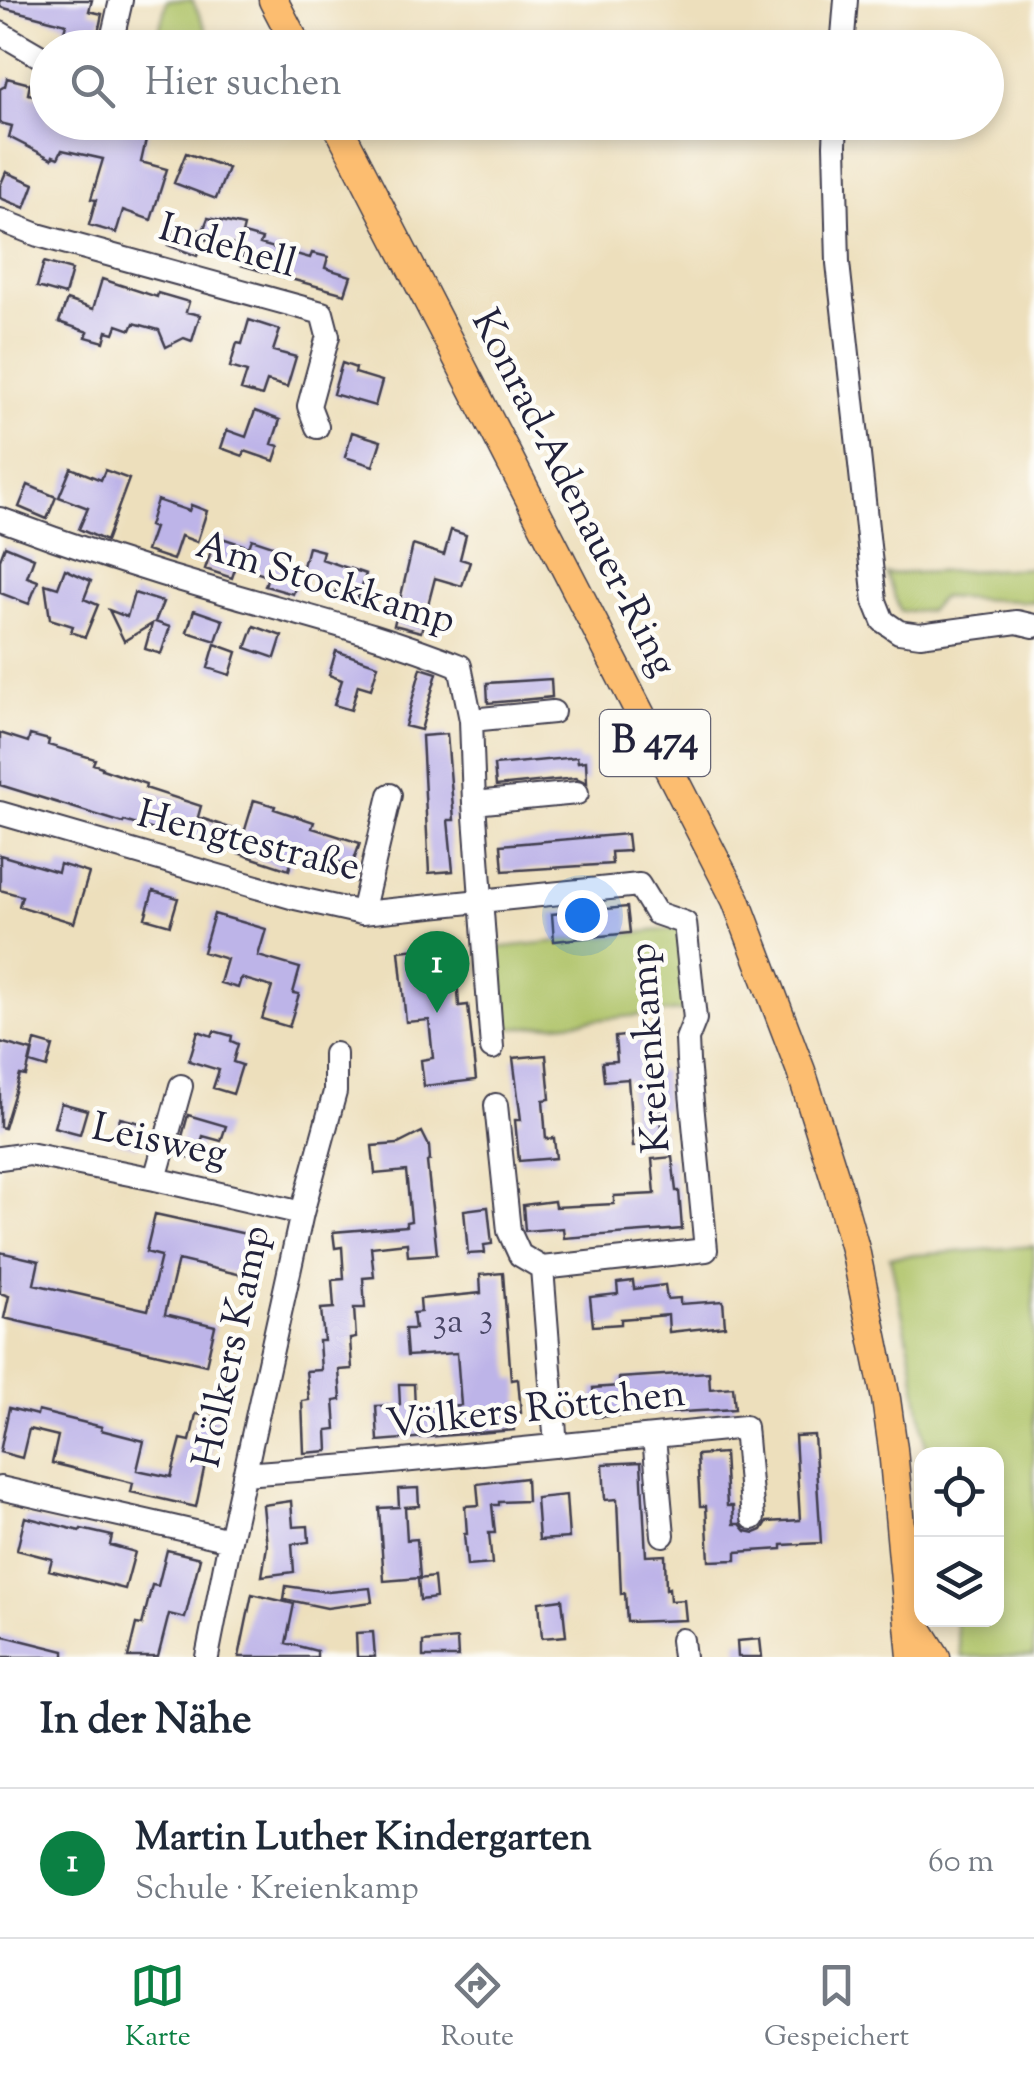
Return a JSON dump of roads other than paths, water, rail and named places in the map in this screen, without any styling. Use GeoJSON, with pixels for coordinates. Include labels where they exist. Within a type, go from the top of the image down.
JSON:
{"type":"FeatureCollection","features":[{"type":"Feature","properties":{"kind":"main road"},"geometry":{"type":"LineString","coordinates":[[273,0],[289,30]]}},
{"type":"Feature","properties":{"kind":"main road","name":"Konrad-Adenauer-Ring"},"geometry":{"type":"LineString","coordinates":[[345,140],[736,900],[801,1071],[855,1249],[886,1399],[912,1657]]}},
{"type":"Feature","properties":{"kind":"main road"},"geometry":{"type":"LineString","coordinates":[[908,1612],[936,1657]]}},
{"type":"Feature","properties":{"kind":"street"},"geometry":{"type":"LineString","coordinates":[[114,30],[121,0]]}},
{"type":"Feature","properties":{"kind":"street"},"geometry":{"type":"LineString","coordinates":[[844,30],[846,0]]}},
{"type":"Feature","properties":{"kind":"street"},"geometry":{"type":"LineString","coordinates":[[0,33],[30,50]]}},
{"type":"Feature","properties":{"kind":"street"},"geometry":{"type":"LineString","coordinates":[[834,140],[838,263],[875,602],[884,621],[899,632],[920,635],[1017,622],[1034,626]]}},
{"type":"Feature","properties":{"kind":"street","name":"Indehell"},"geometry":{"type":"LineString","coordinates":[[0,220],[322,313],[328,336],[310,406],[317,426]]}},
{"type":"Feature","properties":{"kind":"street","name":"Am Stockkamp"},"geometry":{"type":"LineString","coordinates":[[0,519],[216,591],[422,650],[460,666],[471,720],[482,900]]}},
{"type":"Feature","properties":{"kind":"street"},"geometry":{"type":"LineString","coordinates":[[471,720],[553,712]]}},
{"type":"Feature","properties":{"kind":"street"},"geometry":{"type":"LineString","coordinates":[[474,802],[577,793]]}},
{"type":"Feature","properties":{"kind":"street"},"geometry":{"type":"LineString","coordinates":[[362,913],[390,794]]}},
{"type":"Feature","properties":{"kind":"street","name":"Hengtestraße"},"geometry":{"type":"LineString","coordinates":[[0,813],[292,897],[362,913],[482,900]]}},
{"type":"Feature","properties":{"kind":"street","name":"Kreienkamp"},"geometry":{"type":"LineString","coordinates":[[482,900],[639,885],[656,913],[685,924],[694,1019],[687,1039],[688,1061],[706,1250],[542,1268]]}},
{"type":"Feature","properties":{"kind":"street"},"geometry":{"type":"LineString","coordinates":[[482,900],[492,1048]]}},
{"type":"Feature","properties":{"kind":"street","name":"Hölkers Kamp"},"geometry":{"type":"LineString","coordinates":[[207,1657],[302,1213],[335,1092],[335,1054]]}},
{"type":"Feature","properties":{"kind":"street"},"geometry":{"type":"LineString","coordinates":[[155,1179],[181,1086]]}},
{"type":"Feature","properties":{"kind":"street"},"geometry":{"type":"LineString","coordinates":[[496,1104],[509,1231],[520,1255],[542,1268],[556,1446]]}},
{"type":"Feature","properties":{"kind":"street","name":"Leisweg"},"geometry":{"type":"LineString","coordinates":[[0,1158],[30,1154],[302,1213]]}},
{"type":"Feature","properties":{"kind":"street","name":"Völkers Röttchen"},"geometry":{"type":"LineString","coordinates":[[244,1474],[745,1427],[753,1518]]}},
{"type":"Feature","properties":{"kind":"street"},"geometry":{"type":"LineString","coordinates":[[654,1437],[663,1535]]}},
{"type":"Feature","properties":{"kind":"street"},"geometry":{"type":"LineString","coordinates":[[0,1488],[230,1540]]}},
{"type":"Feature","properties":{"kind":"place","name":"Martin Luther Kindergarten"},"geometry":{"type":"Point","coordinates":[437,1013]}}]}
